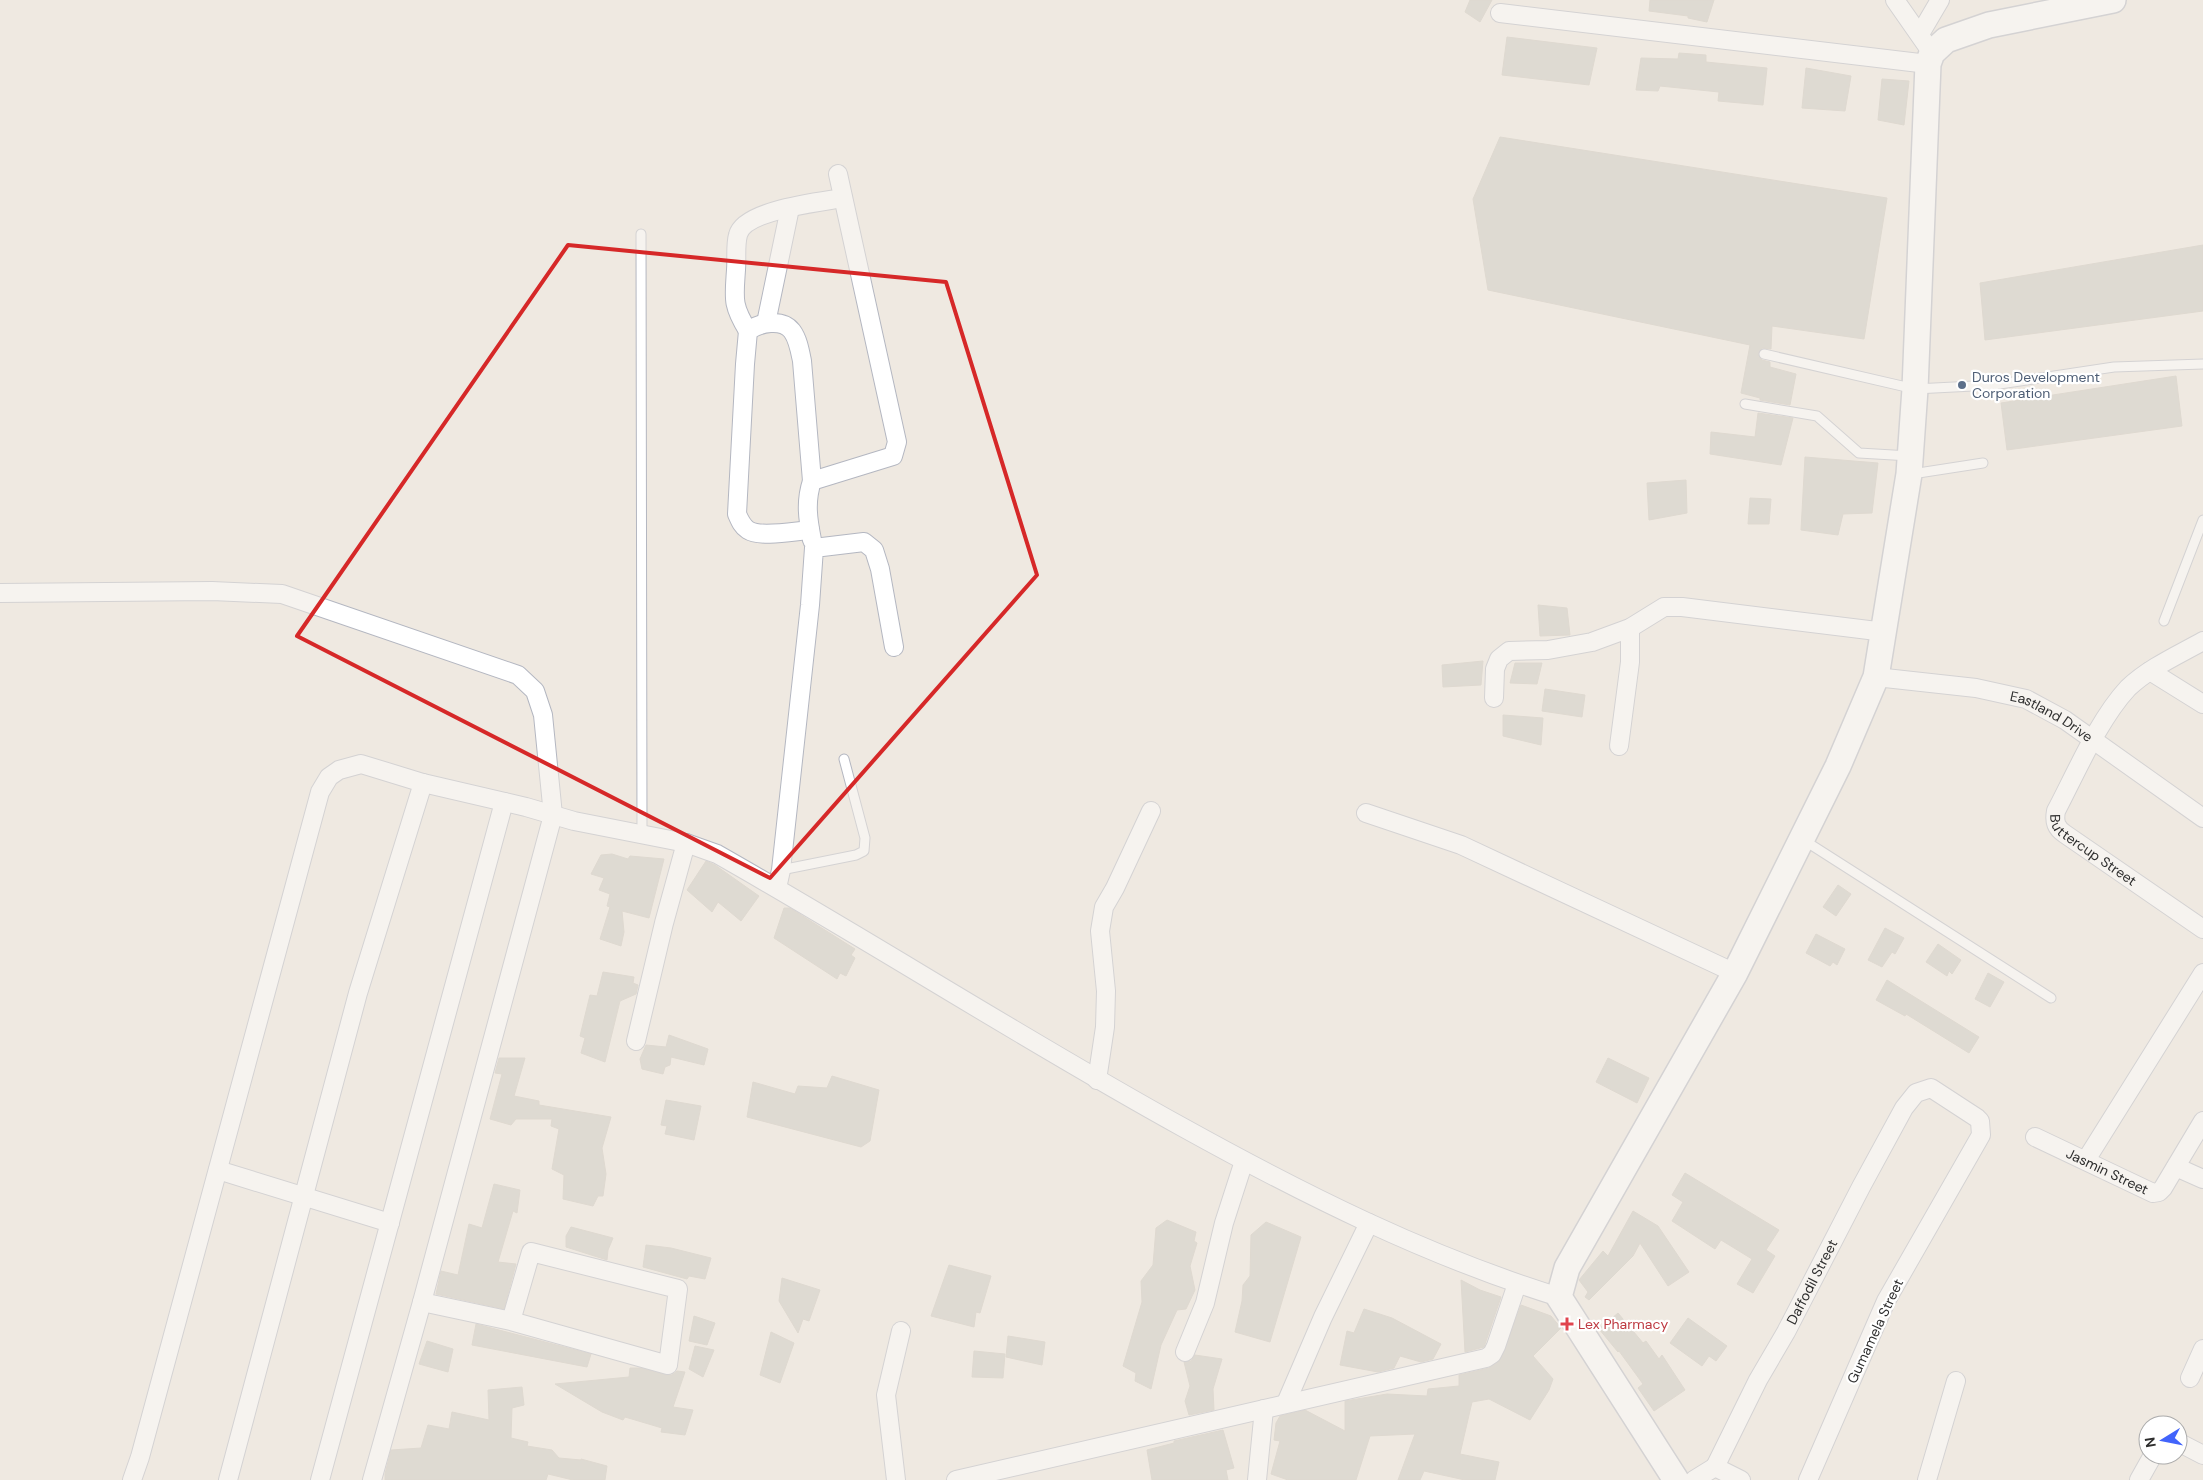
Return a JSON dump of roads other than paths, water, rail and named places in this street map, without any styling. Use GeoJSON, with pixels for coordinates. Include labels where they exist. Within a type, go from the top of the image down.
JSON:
{"type":"FeatureCollection","features":[{"type":"Feature","properties":{"kind":"street"},"geometry":{"type":"LineString","coordinates":[[1895,0],[1927,50]]}},
{"type":"Feature","properties":{"kind":"street"},"geometry":{"type":"LineString","coordinates":[[1560,1297],[1567,1268],[1735,973],[1838,766],[1876,677],[1885,632],[1909,465],[1915,389],[1927,50],[1940,0]]}},
{"type":"Feature","properties":{"kind":"street"},"geometry":{"type":"LineString","coordinates":[[1500,13],[1927,50],[1946,40],[1989,25],[2112,0]]}},
{"type":"Feature","properties":{"kind":"street"},"geometry":{"type":"LineString","coordinates":[[812,482],[893,456],[897,442],[838,174]]}},
{"type":"Feature","properties":{"kind":"street"},"geometry":{"type":"LineString","coordinates":[[810,530],[766,534],[749,531],[741,524],[737,514],[748,331],[737,314],[734,300],[738,234],[744,224],[760,216],[843,198]]}},
{"type":"Feature","properties":{"kind":"street"},"geometry":{"type":"LineString","coordinates":[[766,323],[790,208]]}},
{"type":"Feature","properties":{"kind":"street"},"geometry":{"type":"LineString","coordinates":[[748,331],[756,325],[766,323],[782,324],[791,330],[798,343],[802,361],[812,482],[807,496],[810,530],[814,548],[810,606],[781,870],[777,888]]}},
{"type":"Feature","properties":{"kind":"street"},"geometry":{"type":"LineString","coordinates":[[814,548],[864,542],[874,550],[880,569],[894,647]]}},
{"type":"Feature","properties":{"kind":"street"},"geometry":{"type":"LineString","coordinates":[[0,593],[212,591],[282,594],[518,674],[536,691],[543,715],[554,815],[372,1480]]}},
{"type":"Feature","properties":{"kind":"street"},"geometry":{"type":"LineString","coordinates":[[1494,698],[1495,670],[1499,658],[1509,651],[1548,650],[1592,642],[1630,628],[1664,607],[1682,607],[1885,632]]}},
{"type":"Feature","properties":{"kind":"street"},"geometry":{"type":"LineString","coordinates":[[1619,746],[1630,662],[1630,628]]}},
{"type":"Feature","properties":{"kind":"street"},"geometry":{"type":"LineString","coordinates":[[2094,740],[2113,707],[2129,688],[2150,671],[2203,641]]}},
{"type":"Feature","properties":{"kind":"street"},"geometry":{"type":"LineString","coordinates":[[2150,671],[2203,704]]}},
{"type":"Feature","properties":{"kind":"street","name":"Eastland Drive"},"geometry":{"type":"LineString","coordinates":[[1876,677],[1976,688],[2026,698],[2065,720],[2203,818]]}},
{"type":"Feature","properties":{"kind":"street","name":"Buttercup Street"},"geometry":{"type":"LineString","coordinates":[[2094,740],[2056,811],[2056,825],[2065,834],[2203,929]]}},
{"type":"Feature","properties":{"kind":"street"},"geometry":{"type":"LineString","coordinates":[[132,1480],[140,1457],[320,792],[329,777],[334,773],[348,766],[361,764],[423,782],[554,815],[686,844],[717,854],[1097,1080],[1302,1192],[1438,1255],[1517,1284],[1560,1297],[1676,1480]]}},
{"type":"Feature","properties":{"kind":"street"},"geometry":{"type":"LineString","coordinates":[[228,1480],[358,993],[423,782]]}},
{"type":"Feature","properties":{"kind":"street"},"geometry":{"type":"LineString","coordinates":[[320,1480],[504,802]]}},
{"type":"Feature","properties":{"kind":"street"},"geometry":{"type":"LineString","coordinates":[[1097,1080],[1105,1026],[1106,991],[1100,931],[1104,906],[1115,888],[1151,811]]}},
{"type":"Feature","properties":{"kind":"street"},"geometry":{"type":"LineString","coordinates":[[1366,814],[1461,845],[1735,973]]}},
{"type":"Feature","properties":{"kind":"street"},"geometry":{"type":"LineString","coordinates":[[636,1041],[664,923],[686,844]]}},
{"type":"Feature","properties":{"kind":"street"},"geometry":{"type":"LineString","coordinates":[[2086,1160],[2203,973]]}},
{"type":"Feature","properties":{"kind":"street","name":"Daffodil Street"},"geometry":{"type":"LineString","coordinates":[[1715,1467],[1758,1380],[1786,1332],[1861,1187],[1910,1098],[1924,1089],[1934,1089],[1977,1118],[1980,1121],[1981,1135]]}},
{"type":"Feature","properties":{"kind":"street","name":"Jasmin Street"},"geometry":{"type":"LineString","coordinates":[[2036,1136],[2153,1193],[2159,1192],[2163,1188],[2203,1121]]}},
{"type":"Feature","properties":{"kind":"street","name":"Gumamela Street"},"geometry":{"type":"LineString","coordinates":[[1808,1480],[1886,1301],[1981,1135]]}},
{"type":"Feature","properties":{"kind":"street"},"geometry":{"type":"LineString","coordinates":[[1185,1352],[1205,1303],[1224,1223],[1244,1161]]}},
{"type":"Feature","properties":{"kind":"street"},"geometry":{"type":"LineString","coordinates":[[2176,1167],[2203,1179]]}},
{"type":"Feature","properties":{"kind":"street"},"geometry":{"type":"LineString","coordinates":[[218,1170],[390,1223]]}},
{"type":"Feature","properties":{"kind":"street"},"geometry":{"type":"LineString","coordinates":[[1286,1403],[1323,1317],[1369,1223]]}},
{"type":"Feature","properties":{"kind":"street"},"geometry":{"type":"LineString","coordinates":[[422,1302],[511,1321],[668,1365],[678,1289],[531,1252],[511,1321]]}},
{"type":"Feature","properties":{"kind":"street"},"geometry":{"type":"LineString","coordinates":[[956,1480],[1486,1358],[1492,1354],[1496,1346],[1517,1284]]}},
{"type":"Feature","properties":{"kind":"street"},"geometry":{"type":"LineString","coordinates":[[896,1480],[886,1395],[901,1332]]}},
{"type":"Feature","properties":{"kind":"street"},"geometry":{"type":"LineString","coordinates":[[2190,1378],[2203,1349]]}},
{"type":"Feature","properties":{"kind":"street"},"geometry":{"type":"LineString","coordinates":[[1927,1480],[1956,1381]]}},
{"type":"Feature","properties":{"kind":"street"},"geometry":{"type":"LineString","coordinates":[[1257,1480],[1264,1409]]}},
{"type":"Feature","properties":{"kind":"street"},"geometry":{"type":"LineString","coordinates":[[2188,1447],[2203,1455]]}},
{"type":"Feature","properties":{"kind":"street"},"geometry":{"type":"LineString","coordinates":[[2139,1480],[2147,1465]]}},
{"type":"Feature","properties":{"kind":"street"},"geometry":{"type":"LineString","coordinates":[[1694,1480],[1715,1467],[1741,1480]]}},
{"type":"Feature","properties":{"kind":"lane"},"geometry":{"type":"LineString","coordinates":[[641,234],[642,834]]}},
{"type":"Feature","properties":{"kind":"lane"},"geometry":{"type":"LineString","coordinates":[[1764,354],[1915,389],[1993,385],[2114,367],[2203,364]]}},
{"type":"Feature","properties":{"kind":"lane"},"geometry":{"type":"LineString","coordinates":[[1745,404],[1817,416],[1858,453],[1909,465],[1983,463]]}},
{"type":"Feature","properties":{"kind":"lane"},"geometry":{"type":"LineString","coordinates":[[2164,621],[2203,520]]}},
{"type":"Feature","properties":{"kind":"lane"},"geometry":{"type":"LineString","coordinates":[[781,870],[856,855],[864,851],[865,838],[844,759]]}},
{"type":"Feature","properties":{"kind":"lane"},"geometry":{"type":"LineString","coordinates":[[1802,839],[2051,998]]}},
{"type":"Feature","properties":{"kind":"place","name":"Duros Development Corporation"},"geometry":{"type":"Point","coordinates":[1962,385]}},
{"type":"Feature","properties":{"kind":"place","name":"Lex Pharmacy"},"geometry":{"type":"Point","coordinates":[1567,1324]}}]}
